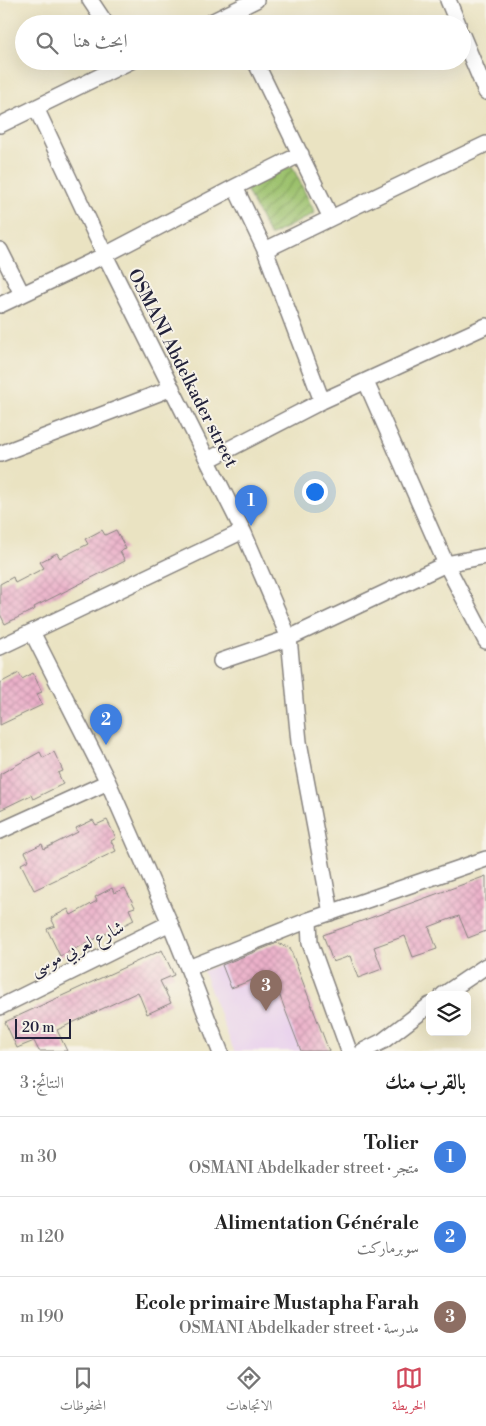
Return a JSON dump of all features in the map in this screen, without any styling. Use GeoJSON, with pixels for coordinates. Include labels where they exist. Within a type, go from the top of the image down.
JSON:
{"type":"FeatureCollection","features":[{"type":"Feature","properties":{"kind":"street"},"geometry":{"type":"LineString","coordinates":[[90,0],[100,15]]}},
{"type":"Feature","properties":{"kind":"street"},"geometry":{"type":"LineString","coordinates":[[238,15],[256,0]]}},
{"type":"Feature","properties":{"kind":"street"},"geometry":{"type":"LineString","coordinates":[[448,0],[454,15]]}},
{"type":"Feature","properties":{"kind":"street"},"geometry":{"type":"LineString","coordinates":[[471,56],[486,92]]}},
{"type":"Feature","properties":{"kind":"street"},"geometry":{"type":"LineString","coordinates":[[0,125],[113,70]]}},
{"type":"Feature","properties":{"kind":"street"},"geometry":{"type":"LineString","coordinates":[[259,70],[331,218]]}},
{"type":"Feature","properties":{"kind":"street","name":"OSMANI Abdelkader street"},"geometry":{"type":"LineString","coordinates":[[36,108],[104,255],[243,531],[289,638],[299,742],[331,913]]}},
{"type":"Feature","properties":{"kind":"street"},"geometry":{"type":"LineString","coordinates":[[264,250],[486,144]]}},
{"type":"Feature","properties":{"kind":"street"},"geometry":{"type":"LineString","coordinates":[[0,305],[104,255],[301,154]]}},
{"type":"Feature","properties":{"kind":"street"},"geometry":{"type":"LineString","coordinates":[[235,187],[264,250],[322,402]]}},
{"type":"Feature","properties":{"kind":"street"},"geometry":{"type":"LineString","coordinates":[[0,250],[22,294]]}},
{"type":"Feature","properties":{"kind":"street"},"geometry":{"type":"LineString","coordinates":[[208,460],[322,402],[486,326]]}},
{"type":"Feature","properties":{"kind":"street"},"geometry":{"type":"LineString","coordinates":[[366,382],[446,564],[486,640]]}},
{"type":"Feature","properties":{"kind":"street"},"geometry":{"type":"LineString","coordinates":[[0,454],[172,388]]}},
{"type":"Feature","properties":{"kind":"street"},"geometry":{"type":"LineString","coordinates":[[0,648],[243,531]]}},
{"type":"Feature","properties":{"kind":"street"},"geometry":{"type":"LineString","coordinates":[[221,661],[289,638],[446,564],[486,556]]}},
{"type":"Feature","properties":{"kind":"street"},"geometry":{"type":"LineString","coordinates":[[32,632],[108,782],[170,923],[220,1051]]}},
{"type":"Feature","properties":{"kind":"street"},"geometry":{"type":"LineString","coordinates":[[0,831],[108,782]]}},
{"type":"Feature","properties":{"kind":"street"},"geometry":{"type":"LineString","coordinates":[[188,968],[309,920],[486,858]]}},
{"type":"Feature","properties":{"kind":"street"},"geometry":{"type":"LineString","coordinates":[[309,920],[310,943],[349,1051]]}},
{"type":"Feature","properties":{"kind":"street","name":"شارع لعربي موسى"},"geometry":{"type":"LineString","coordinates":[[0,1007],[170,923]]}},
{"type":"Feature","properties":{"kind":"street"},"geometry":{"type":"LineString","coordinates":[[449,991],[486,966]]}},
{"type":"Feature","properties":{"kind":"street"},"geometry":{"type":"LineString","coordinates":[[363,1051],[383,1041],[426,1008]]}},
{"type":"Feature","properties":{"kind":"shaded area"},"geometry":{"type":"Polygon","coordinates":[[[276,943],[290,948],[329,1051],[234,1051],[203,971],[276,943]]]}},
{"type":"Feature","properties":{"kind":"green space"},"geometry":{"type":"Polygon","coordinates":[[[292,166],[315,213],[270,236],[246,189],[292,166]]]}},
{"type":"Feature","properties":{"kind":"building"},"geometry":{"type":"Polygon","coordinates":[[[102,530],[105,535],[116,530],[126,549],[120,551],[125,561],[34,607],[35,609],[5,624],[0,614],[0,584],[13,577],[15,583],[44,568],[40,562],[57,553],[60,558],[88,544],[85,539],[102,530]]]}},
{"type":"Feature","properties":{"kind":"building"},"geometry":{"type":"Polygon","coordinates":[[[19,673],[22,679],[33,673],[42,692],[37,694],[42,705],[0,725],[0,683],[19,673]]]}},
{"type":"Feature","properties":{"kind":"building"},"geometry":{"type":"Polygon","coordinates":[[[40,752],[43,758],[54,752],[63,771],[58,773],[63,784],[33,799],[31,795],[0,810],[0,774],[40,752]]]}},
{"type":"Feature","properties":{"kind":"building"},"geometry":{"type":"Polygon","coordinates":[[[93,820],[96,825],[107,820],[116,838],[111,841],[116,851],[34,890],[21,864],[29,860],[25,852],[42,844],[44,849],[78,832],[76,828],[93,820]]]}},
{"type":"Feature","properties":{"kind":"building"},"geometry":{"type":"Polygon","coordinates":[[[486,876],[486,931],[468,938],[459,916],[442,922],[429,927],[437,949],[413,957],[405,936],[374,947],[382,969],[358,978],[350,956],[333,962],[323,935],[486,876]]]}},
{"type":"Feature","properties":{"kind":"building"},"geometry":{"type":"Polygon","coordinates":[[[112,888],[114,893],[125,888],[135,907],[129,909],[134,920],[60,956],[47,929],[55,926],[51,918],[68,909],[71,915],[97,901],[95,897],[112,888]]]}},
{"type":"Feature","properties":{"kind":"building"},"geometry":{"type":"Polygon","coordinates":[[[277,943],[290,948],[329,1051],[301,1051],[271,973],[231,988],[222,965],[277,943]]]}},
{"type":"Feature","properties":{"kind":"building"},"geometry":{"type":"Polygon","coordinates":[[[162,950],[174,975],[160,981],[171,1003],[147,1014],[138,992],[57,1030],[67,1051],[39,1051],[34,1041],[17,1048],[5,1022],[162,950]]]}},
{"type":"Feature","properties":{"kind":"place","name":"Tolier"},"geometry":{"type":"Point","coordinates":[251,526]}},
{"type":"Feature","properties":{"kind":"place","name":"Alimentation Générale"},"geometry":{"type":"Point","coordinates":[106,745]}},
{"type":"Feature","properties":{"kind":"place","name":"Ecole primaire Mustapha Farah"},"geometry":{"type":"Point","coordinates":[266,1011]}}]}
